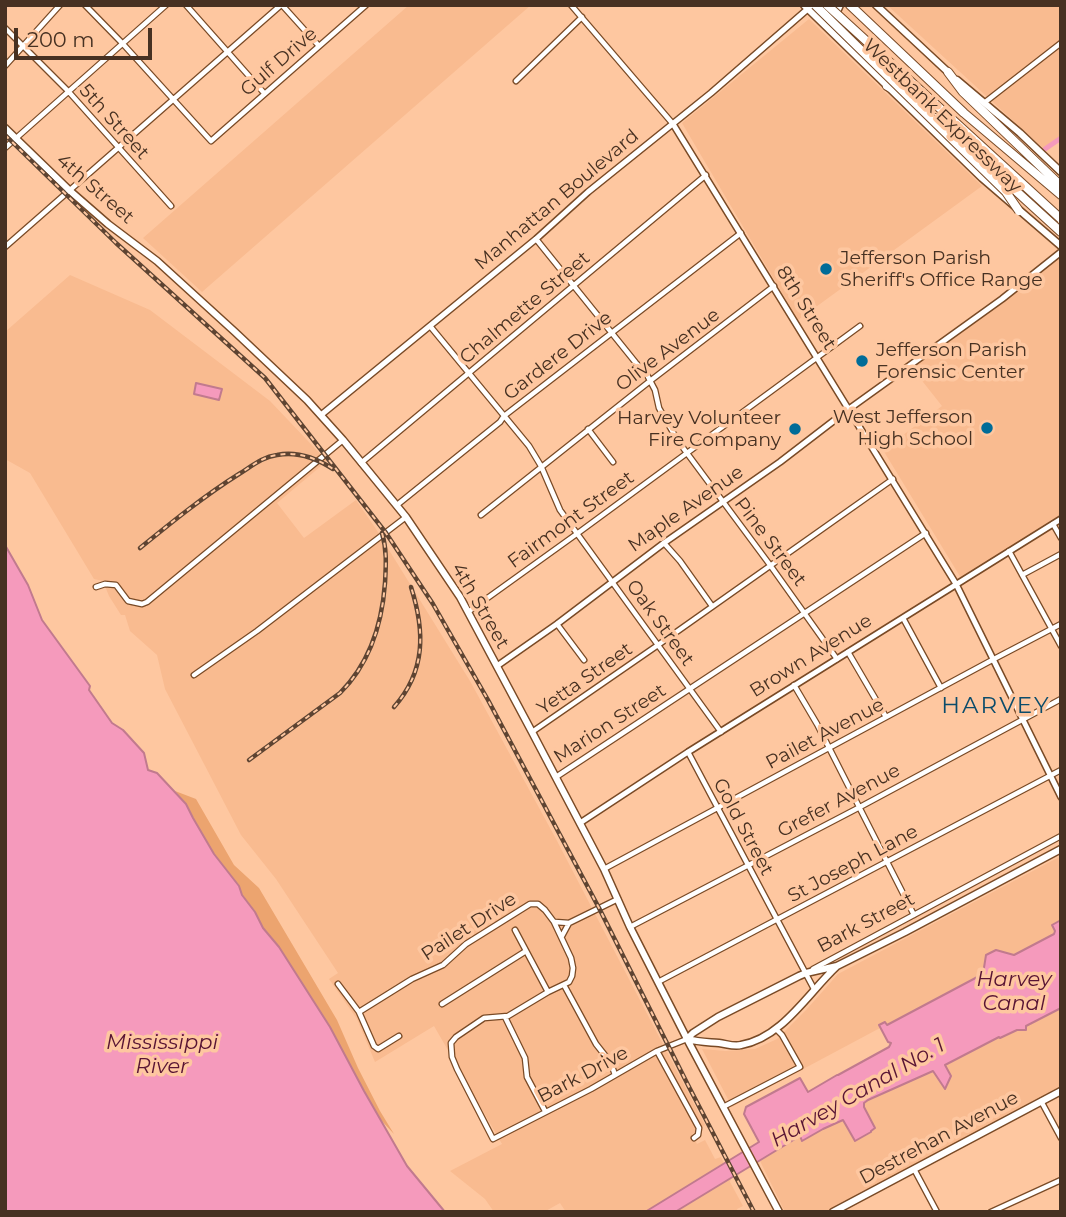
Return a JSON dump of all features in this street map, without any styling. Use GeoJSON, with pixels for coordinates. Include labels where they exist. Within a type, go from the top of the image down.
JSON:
{"type":"FeatureCollection","features":[{"type":"Feature","properties":{"kind":"highway","name":"Westbank Expressway"},"geometry":{"type":"LineString","coordinates":[[827,5],[1061,219]]}},
{"type":"Feature","properties":{"kind":"highway","name":"Westbank Expressway"},"geometry":{"type":"LineString","coordinates":[[850,5],[964,113],[1061,195]]}},
{"type":"Feature","properties":{"kind":"highway"},"geometry":{"type":"LineString","coordinates":[[810,6],[1006,192],[1019,211]]}},
{"type":"Feature","properties":{"kind":"highway"},"geometry":{"type":"LineString","coordinates":[[948,72],[963,92],[981,105],[1061,186]]}},
{"type":"Feature","properties":{"kind":"highway"},"geometry":{"type":"LineString","coordinates":[[887,86],[922,106],[1061,232]]}},
{"type":"Feature","properties":{"kind":"main road"},"geometry":{"type":"LineString","coordinates":[[835,34],[835,16],[840,5]]}},
{"type":"Feature","properties":{"kind":"main road","name":"Westbank Expressway"},"geometry":{"type":"LineString","coordinates":[[876,5],[948,72]]}},
{"type":"Feature","properties":{"kind":"main road","name":"Westbank Expressway"},"geometry":{"type":"LineString","coordinates":[[810,6],[835,34],[982,178],[1061,246]]}},
{"type":"Feature","properties":{"kind":"main road","name":"Westbank Expressway"},"geometry":{"type":"LineString","coordinates":[[981,105],[1020,134],[1061,172]]}},
{"type":"Feature","properties":{"kind":"main road","name":"4th Street"},"geometry":{"type":"LineString","coordinates":[[5,128],[69,190],[107,224],[165,268],[307,400],[406,517],[468,612],[497,666],[604,869],[687,1039],[778,1210]]}},
{"type":"Feature","properties":{"kind":"main road"},"geometry":{"type":"LineString","coordinates":[[806,973],[837,967],[1061,849]]}},
{"type":"Feature","properties":{"kind":"main road"},"geometry":{"type":"LineString","coordinates":[[687,1039],[743,1045],[768,1035],[777,1030],[837,967]]}},
{"type":"Feature","properties":{"kind":"main road","name":"Bark Street"},"geometry":{"type":"LineString","coordinates":[[687,1039],[718,1017],[806,973]]}},
{"type":"Feature","properties":{"kind":"main road","name":"Destrehan Avenue"},"geometry":{"type":"LineString","coordinates":[[832,1212],[1061,1091]]}},
{"type":"Feature","properties":{"kind":"main road"},"geometry":{"type":"LineString","coordinates":[[769,1212],[778,1210]]}},
{"type":"Feature","properties":{"kind":"street"},"geometry":{"type":"LineString","coordinates":[[5,66],[60,5]]}},
{"type":"Feature","properties":{"kind":"street"},"geometry":{"type":"LineString","coordinates":[[85,5],[172,100]]}},
{"type":"Feature","properties":{"kind":"street"},"geometry":{"type":"LineString","coordinates":[[5,149],[166,5]]}},
{"type":"Feature","properties":{"kind":"street"},"geometry":{"type":"LineString","coordinates":[[186,5],[264,93]]}},
{"type":"Feature","properties":{"kind":"street"},"geometry":{"type":"LineString","coordinates":[[5,247],[281,5],[319,46]]}},
{"type":"Feature","properties":{"kind":"street","name":"Gulf Drive"},"geometry":{"type":"LineString","coordinates":[[172,100],[211,141],[366,5]]}},
{"type":"Feature","properties":{"kind":"street","name":"8th Street"},"geometry":{"type":"LineString","coordinates":[[571,5],[673,124],[706,175],[956,584],[1061,796]]}},
{"type":"Feature","properties":{"kind":"street","name":"Manhattan Boulevard"},"geometry":{"type":"LineString","coordinates":[[321,415],[536,239],[588,192],[673,124],[810,6]]}},
{"type":"Feature","properties":{"kind":"street"},"geometry":{"type":"LineString","coordinates":[[516,81],[582,17]]}},
{"type":"Feature","properties":{"kind":"street","name":"5th Street"},"geometry":{"type":"LineString","coordinates":[[5,28],[68,92],[171,206]]}},
{"type":"Feature","properties":{"kind":"street"},"geometry":{"type":"LineString","coordinates":[[981,105],[1061,43]]}},
{"type":"Feature","properties":{"kind":"street","name":"Chalmette Street"},"geometry":{"type":"LineString","coordinates":[[362,463],[706,175]]}},
{"type":"Feature","properties":{"kind":"street","name":"Gardere Drive"},"geometry":{"type":"LineString","coordinates":[[397,505],[504,416],[741,233]]}},
{"type":"Feature","properties":{"kind":"street","name":"Pine Street"},"geometry":{"type":"LineString","coordinates":[[536,239],[646,373],[655,390],[659,408],[678,441],[837,659]]}},
{"type":"Feature","properties":{"kind":"street","name":"Maple Avenue"},"geometry":{"type":"LineString","coordinates":[[497,666],[664,543],[780,462],[1002,299],[1061,252]]}},
{"type":"Feature","properties":{"kind":"street","name":"Olive Avenue"},"geometry":{"type":"LineString","coordinates":[[481,515],[650,380],[774,286]]}},
{"type":"Feature","properties":{"kind":"street","name":"Oak Street"},"geometry":{"type":"LineString","coordinates":[[430,326],[529,446],[560,510],[720,732]]}},
{"type":"Feature","properties":{"kind":"street","name":"Fairmont Street"},"geometry":{"type":"LineString","coordinates":[[468,612],[860,326]]}},
{"type":"Feature","properties":{"kind":"street"},"geometry":{"type":"LineString","coordinates":[[588,429],[613,463]]}},
{"type":"Feature","properties":{"kind":"street"},"geometry":{"type":"LineString","coordinates":[[96,587],[116,585],[128,601],[142,604],[147,602],[343,440]]}},
{"type":"Feature","properties":{"kind":"street","name":"Yetta Street"},"geometry":{"type":"LineString","coordinates":[[532,732],[893,479]]}},
{"type":"Feature","properties":{"kind":"street"},"geometry":{"type":"LineString","coordinates":[[194,676],[406,517]]}},
{"type":"Feature","properties":{"kind":"street","name":"Brown Avenue"},"geometry":{"type":"LineString","coordinates":[[580,823],[794,685],[1061,519]]}},
{"type":"Feature","properties":{"kind":"street"},"geometry":{"type":"LineString","coordinates":[[1053,524],[1061,538]]}},
{"type":"Feature","properties":{"kind":"street","name":"Marion Street"},"geometry":{"type":"LineString","coordinates":[[556,777],[926,533]]}},
{"type":"Feature","properties":{"kind":"street"},"geometry":{"type":"LineString","coordinates":[[664,543],[681,561],[712,606]]}},
{"type":"Feature","properties":{"kind":"street"},"geometry":{"type":"LineString","coordinates":[[1009,551],[1061,646]]}},
{"type":"Feature","properties":{"kind":"street"},"geometry":{"type":"LineString","coordinates":[[1022,575],[1061,554]]}},
{"type":"Feature","properties":{"kind":"street"},"geometry":{"type":"LineString","coordinates":[[903,618],[941,688]]}},
{"type":"Feature","properties":{"kind":"street"},"geometry":{"type":"LineString","coordinates":[[557,624],[584,660]]}},
{"type":"Feature","properties":{"kind":"street","name":"Pailet Avenue"},"geometry":{"type":"LineString","coordinates":[[604,869],[1061,624]]}},
{"type":"Feature","properties":{"kind":"street"},"geometry":{"type":"LineString","coordinates":[[848,652],[886,717]]}},
{"type":"Feature","properties":{"kind":"street"},"geometry":{"type":"LineString","coordinates":[[794,685],[829,747],[914,915]]}},
{"type":"Feature","properties":{"kind":"street","name":"Grefer Avenue"},"geometry":{"type":"LineString","coordinates":[[630,927],[1061,699]]}},
{"type":"Feature","properties":{"kind":"street","name":"Gold Street"},"geometry":{"type":"LineString","coordinates":[[688,752],[814,989]]}},
{"type":"Feature","properties":{"kind":"street","name":"St Joseph Lane"},"geometry":{"type":"LineString","coordinates":[[658,982],[1061,770]]}},
{"type":"Feature","properties":{"kind":"street","name":"Bark Street"},"geometry":{"type":"LineString","coordinates":[[806,973],[1061,836]]}},
{"type":"Feature","properties":{"kind":"street"},"geometry":{"type":"LineString","coordinates":[[545,1111],[527,1077],[525,1058],[505,1017],[569,982],[573,968],[571,958],[554,922],[569,923],[618,899]]}},
{"type":"Feature","properties":{"kind":"street","name":"Pailet Drive"},"geometry":{"type":"LineString","coordinates":[[359,1012],[412,979],[443,965],[466,944],[530,904],[538,904],[554,922]]}},
{"type":"Feature","properties":{"kind":"street"},"geometry":{"type":"LineString","coordinates":[[561,937],[569,923]]}},
{"type":"Feature","properties":{"kind":"street"},"geometry":{"type":"LineString","coordinates":[[514,930],[548,992]]}},
{"type":"Feature","properties":{"kind":"street"},"geometry":{"type":"LineString","coordinates":[[442,1004],[526,951]]}},
{"type":"Feature","properties":{"kind":"street"},"geometry":{"type":"LineString","coordinates":[[338,984],[359,1012],[374,1046],[378,1049],[399,1036]]}},
{"type":"Feature","properties":{"kind":"street"},"geometry":{"type":"LineString","coordinates":[[564,984],[596,1044],[611,1063],[615,1075]]}},
{"type":"Feature","properties":{"kind":"street","name":"Bark Drive"},"geometry":{"type":"LineString","coordinates":[[505,1017],[484,1018],[451,1043],[452,1057],[457,1069],[493,1139],[591,1089],[657,1051],[687,1039]]}},
{"type":"Feature","properties":{"kind":"street"},"geometry":{"type":"LineString","coordinates":[[723,1107],[800,1067],[777,1030]]}},
{"type":"Feature","properties":{"kind":"street"},"geometry":{"type":"LineString","coordinates":[[657,1051],[699,1128],[698,1135],[694,1138]]}},
{"type":"Feature","properties":{"kind":"street"},"geometry":{"type":"LineString","coordinates":[[1041,1101],[1061,1138]]}},
{"type":"Feature","properties":{"kind":"street"},"geometry":{"type":"LineString","coordinates":[[914,1169],[937,1212]]}},
{"type":"Feature","properties":{"kind":"street"},"geometry":{"type":"LineString","coordinates":[[991,1212],[1061,1180]]}},
{"type":"Feature","properties":{"kind":"shaded area"},"geometry":{"type":"Polygon","coordinates":[[[409,5],[531,5],[202,292],[143,238],[409,5]]]}},
{"type":"Feature","properties":{"kind":"shaded area"},"geometry":{"type":"Polygon","coordinates":[[[887,5],[1061,5],[1061,138],[1044,149],[887,5]]]}},
{"type":"Feature","properties":{"kind":"shaded area"},"geometry":{"type":"Polygon","coordinates":[[[809,19],[982,186],[798,320],[682,123],[809,19]]]}},
{"type":"Feature","properties":{"kind":"shaded area","name":"West Jefferson High School"},"geometry":{"type":"Polygon","coordinates":[[[1061,256],[1061,514],[961,578],[883,450],[942,406],[912,368],[1061,256]]]}},
{"type":"Feature","properties":{"kind":"shaded area"},"geometry":{"type":"Polygon","coordinates":[[[70,275],[150,310],[270,401],[327,461],[277,503],[304,538],[356,500],[470,681],[556,839],[705,1125],[692,1134],[697,1144],[705,1140],[715,1159],[721,1157],[724,1164],[645,1212],[566,1212],[560,1203],[544,1212],[494,1212],[485,1199],[450,1171],[502,1144],[434,1026],[375,1062],[357,1019],[329,979],[338,973],[276,879],[241,835],[165,689],[157,655],[130,631],[125,615],[121,615],[103,581],[94,579],[30,473],[5,459],[5,332],[70,275]]]}},
{"type":"Feature","properties":{"kind":"shaded area"},"geometry":{"type":"Polygon","coordinates":[[[175,791],[196,799],[234,865],[259,888],[337,1020],[358,1068],[394,1134],[379,1118],[279,948],[263,928],[239,886],[221,865],[186,804],[175,791]]]}},
{"type":"Feature","properties":{"kind":"shaded area"},"geometry":{"type":"Polygon","coordinates":[[[1061,856],[1061,920],[1052,925],[1054,934],[1014,955],[996,950],[986,955],[983,974],[887,1025],[879,1025],[880,1028],[732,1107],[702,1049],[755,1049],[777,1039],[838,974],[1061,856]]]}},
{"type":"Feature","properties":{"kind":"shaded area"},"geometry":{"type":"Polygon","coordinates":[[[1061,1008],[1061,1087],[827,1212],[785,1212],[760,1161],[800,1136],[802,1140],[843,1119],[855,1141],[871,1133],[864,1107],[868,1100],[934,1071],[942,1086],[945,1065],[1000,1036],[1001,1038],[1017,1030],[1026,1029],[1026,1026],[1061,1008]]]}},
{"type":"Feature","properties":{"kind":"shaded area"},"geometry":{"type":"Polygon","coordinates":[[[731,1178],[730,1182],[743,1206],[737,1209],[738,1212],[675,1212],[731,1178]]]}},
{"type":"Feature","properties":{"kind":"water"},"geometry":{"type":"Polygon","coordinates":[[[196,383],[222,389],[219,400],[194,394],[196,383]]]}},
{"type":"Feature","properties":{"kind":"water","name":"Mississippi River"},"geometry":{"type":"Polygon","coordinates":[[[5,545],[28,585],[42,620],[90,686],[89,690],[112,723],[123,730],[144,753],[148,770],[157,773],[186,804],[214,854],[239,886],[263,928],[279,947],[330,1027],[407,1166],[445,1212],[5,1212],[5,545]]]}},
{"type":"Feature","properties":{"kind":"water","name":"Harvey Canal"},"geometry":{"type":"Polygon","coordinates":[[[1061,920],[1061,1008],[1026,1026],[1026,1030],[1017,1030],[999,1037],[945,1065],[951,1076],[945,1089],[933,1071],[868,1100],[864,1107],[875,1128],[855,1141],[843,1120],[802,1141],[800,1136],[675,1212],[645,1212],[759,1142],[744,1114],[746,1107],[800,1078],[808,1092],[889,1047],[891,1043],[879,1025],[885,1022],[887,1025],[983,974],[986,955],[996,950],[1014,955],[1054,934],[1052,925],[1061,920]]]}},
{"type":"Feature","properties":{"kind":"waterway"},"geometry":{"type":"LineString","coordinates":[[1045,149],[1061,138]]}},
{"type":"Feature","properties":{"kind":"railway"},"geometry":{"type":"LineString","coordinates":[[5,135],[116,243],[265,378],[386,533],[433,604],[488,700],[599,908],[754,1212]]}},
{"type":"Feature","properties":{"kind":"railway"},"geometry":{"type":"LineString","coordinates":[[140,548],[213,491],[267,458],[284,454],[299,455],[333,469]]}},
{"type":"Feature","properties":{"kind":"railway"},"geometry":{"type":"LineString","coordinates":[[249,760],[340,693],[367,656],[381,613],[385,583],[386,558],[382,533]]}},
{"type":"Feature","properties":{"kind":"railway"},"geometry":{"type":"LineString","coordinates":[[394,707],[412,679],[420,650],[419,619],[411,587]]}},
{"type":"Feature","properties":{"kind":"place","name":"Jefferson Parish Sheriff's Office Range"},"geometry":{"type":"Point","coordinates":[826,269]}},
{"type":"Feature","properties":{"kind":"place","name":"Jefferson Parish Forensic Center"},"geometry":{"type":"Point","coordinates":[862,361]}},
{"type":"Feature","properties":{"kind":"place","name":"West Jefferson High School"},"geometry":{"type":"Point","coordinates":[987,428]}},
{"type":"Feature","properties":{"kind":"place","name":"Harvey Volunteer Fire Company"},"geometry":{"type":"Point","coordinates":[795,429]}},
{"type":"Feature","properties":{"kind":"district","name":"HARVEY"},"geometry":{"type":"Point","coordinates":[996,706]}},
{"type":"Feature","properties":{"kind":"water label","name":"Harvey Canal No. 1"},"geometry":{"type":"Point","coordinates":[858,1093]}}]}
